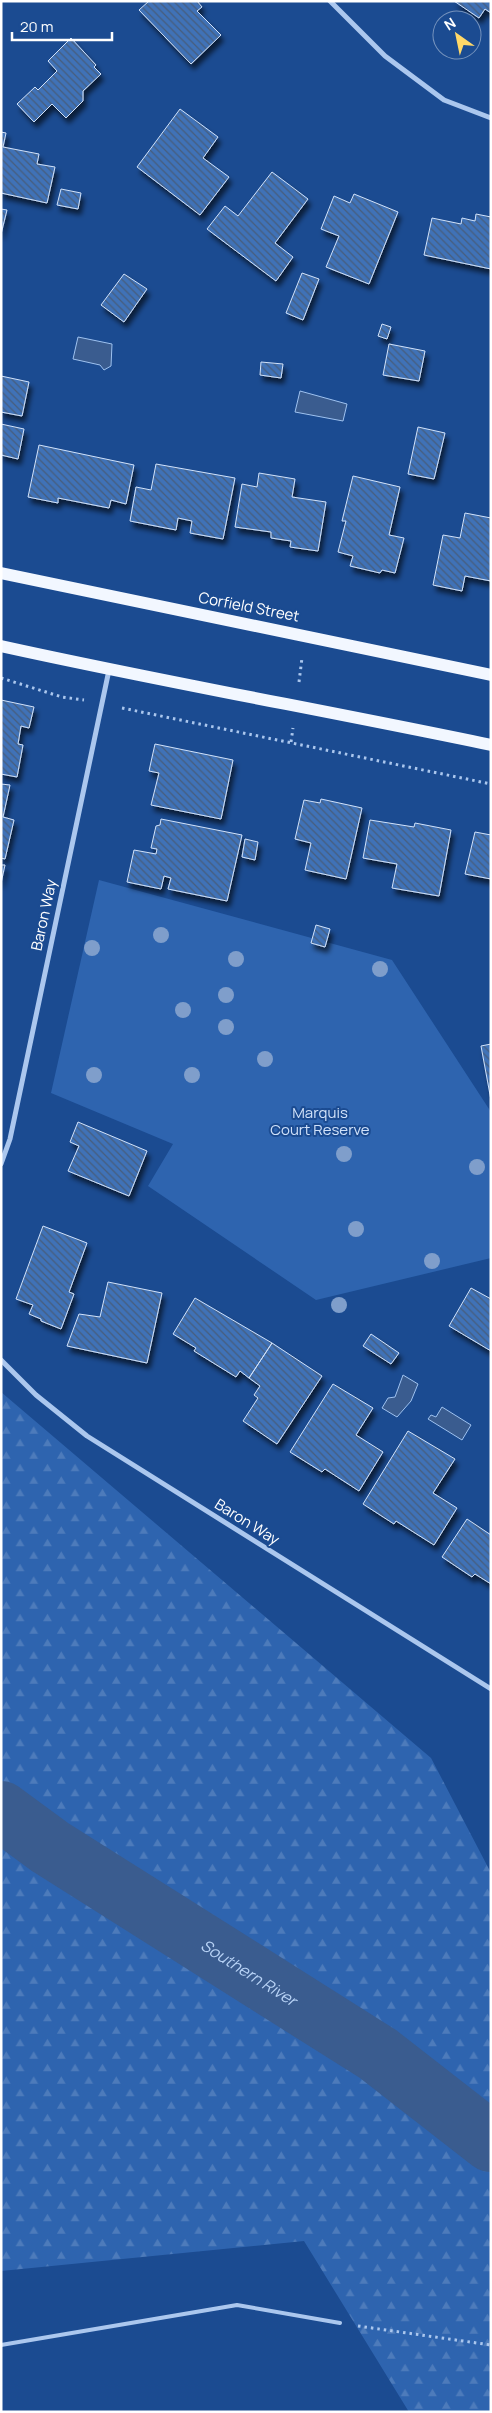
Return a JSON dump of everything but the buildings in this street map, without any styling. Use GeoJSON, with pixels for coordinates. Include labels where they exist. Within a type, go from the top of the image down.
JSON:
{"type":"FeatureCollection","features":[{"type":"Feature","properties":{"kind":"main road","name":"Corfield Street"},"geometry":{"type":"LineString","coordinates":[[1,574],[305,635],[491,675]]}},
{"type":"Feature","properties":{"kind":"main road"},"geometry":{"type":"LineString","coordinates":[[1,646],[109,670],[296,705],[491,745]]}},
{"type":"Feature","properties":{"kind":"street"},"geometry":{"type":"LineString","coordinates":[[330,1],[385,56],[444,100],[491,118]]}},
{"type":"Feature","properties":{"kind":"street","name":"Baron Way"},"geometry":{"type":"LineString","coordinates":[[1,1164],[10,1139],[109,670]]}},
{"type":"Feature","properties":{"kind":"street","name":"Baron Way"},"geometry":{"type":"LineString","coordinates":[[1,1360],[36,1395],[87,1436],[491,1689]]}},
{"type":"Feature","properties":{"kind":"lane"},"geometry":{"type":"LineString","coordinates":[[1,2345],[237,2305],[340,2323]]}},
{"type":"Feature","properties":{"kind":"path"},"geometry":{"type":"LineString","coordinates":[[291,742],[305,635]]}},
{"type":"Feature","properties":{"kind":"path"},"geometry":{"type":"LineString","coordinates":[[1,678],[62,697],[491,784]]}},
{"type":"Feature","properties":{"kind":"path"},"geometry":{"type":"LineString","coordinates":[[340,2323],[491,2345]]}},
{"type":"Feature","properties":{"kind":"green space","name":"Marquis Court Reserve"},"geometry":{"type":"Polygon","coordinates":[[[99,880],[392,960],[491,1112],[491,1258],[316,1300],[148,1186],[173,1144],[51,1093],[99,880]]]}},
{"type":"Feature","properties":{"kind":"green space"},"geometry":{"type":"Polygon","coordinates":[[[1,1392],[431,1758],[491,1873],[491,2412],[409,2412],[304,2241],[1,2271],[1,1392]]]}},
{"type":"Feature","properties":{"kind":"shaded area"},"geometry":{"type":"Polygon","coordinates":[[[78,337],[112,344],[111,366],[104,370],[100,365],[73,359],[78,337]]]}},
{"type":"Feature","properties":{"kind":"shaded area"},"geometry":{"type":"Polygon","coordinates":[[[300,391],[347,404],[343,421],[295,412],[300,391]]]}},
{"type":"Feature","properties":{"kind":"shaded area"},"geometry":{"type":"Polygon","coordinates":[[[403,1375],[418,1384],[411,1401],[397,1417],[382,1408],[388,1398],[395,1397],[403,1375]]]}},
{"type":"Feature","properties":{"kind":"shaded area"},"geometry":{"type":"Polygon","coordinates":[[[442,1407],[471,1425],[462,1440],[428,1419],[431,1415],[436,1417],[442,1407]]]}},
{"type":"Feature","properties":{"kind":"waterway","name":"Southern River"},"geometry":{"type":"LineString","coordinates":[[1,1811],[50,1847],[378,2054],[491,2142]]}}]}
